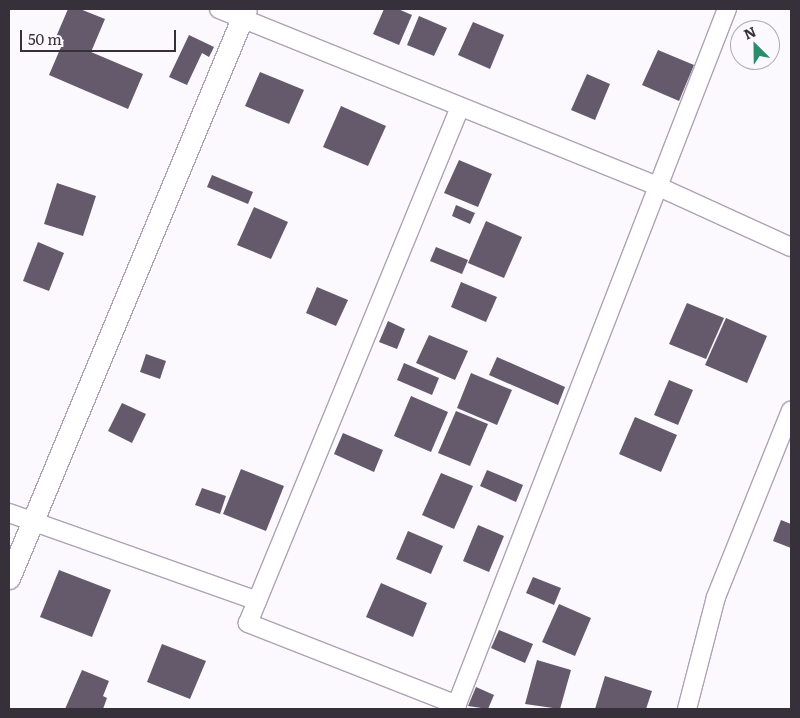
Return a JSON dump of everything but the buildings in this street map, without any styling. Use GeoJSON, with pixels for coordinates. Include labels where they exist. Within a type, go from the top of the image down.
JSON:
{"type":"FeatureCollection","features":[{"type":"Feature","properties":{"kind":"street"},"geometry":{"type":"LineString","coordinates":[[219,9],[244,14],[460,107],[657,186],[791,247]]}},
{"type":"Feature","properties":{"kind":"street"},"geometry":{"type":"LineString","coordinates":[[460,107],[248,623],[456,707],[727,9]]}},
{"type":"Feature","properties":{"kind":"street"},"geometry":{"type":"LineString","coordinates":[[9,578],[30,522],[244,14]]}},
{"type":"Feature","properties":{"kind":"street"},"geometry":{"type":"LineString","coordinates":[[687,709],[716,597],[791,410]]}},
{"type":"Feature","properties":{"kind":"street"},"geometry":{"type":"LineString","coordinates":[[9,513],[257,601]]}}]}
